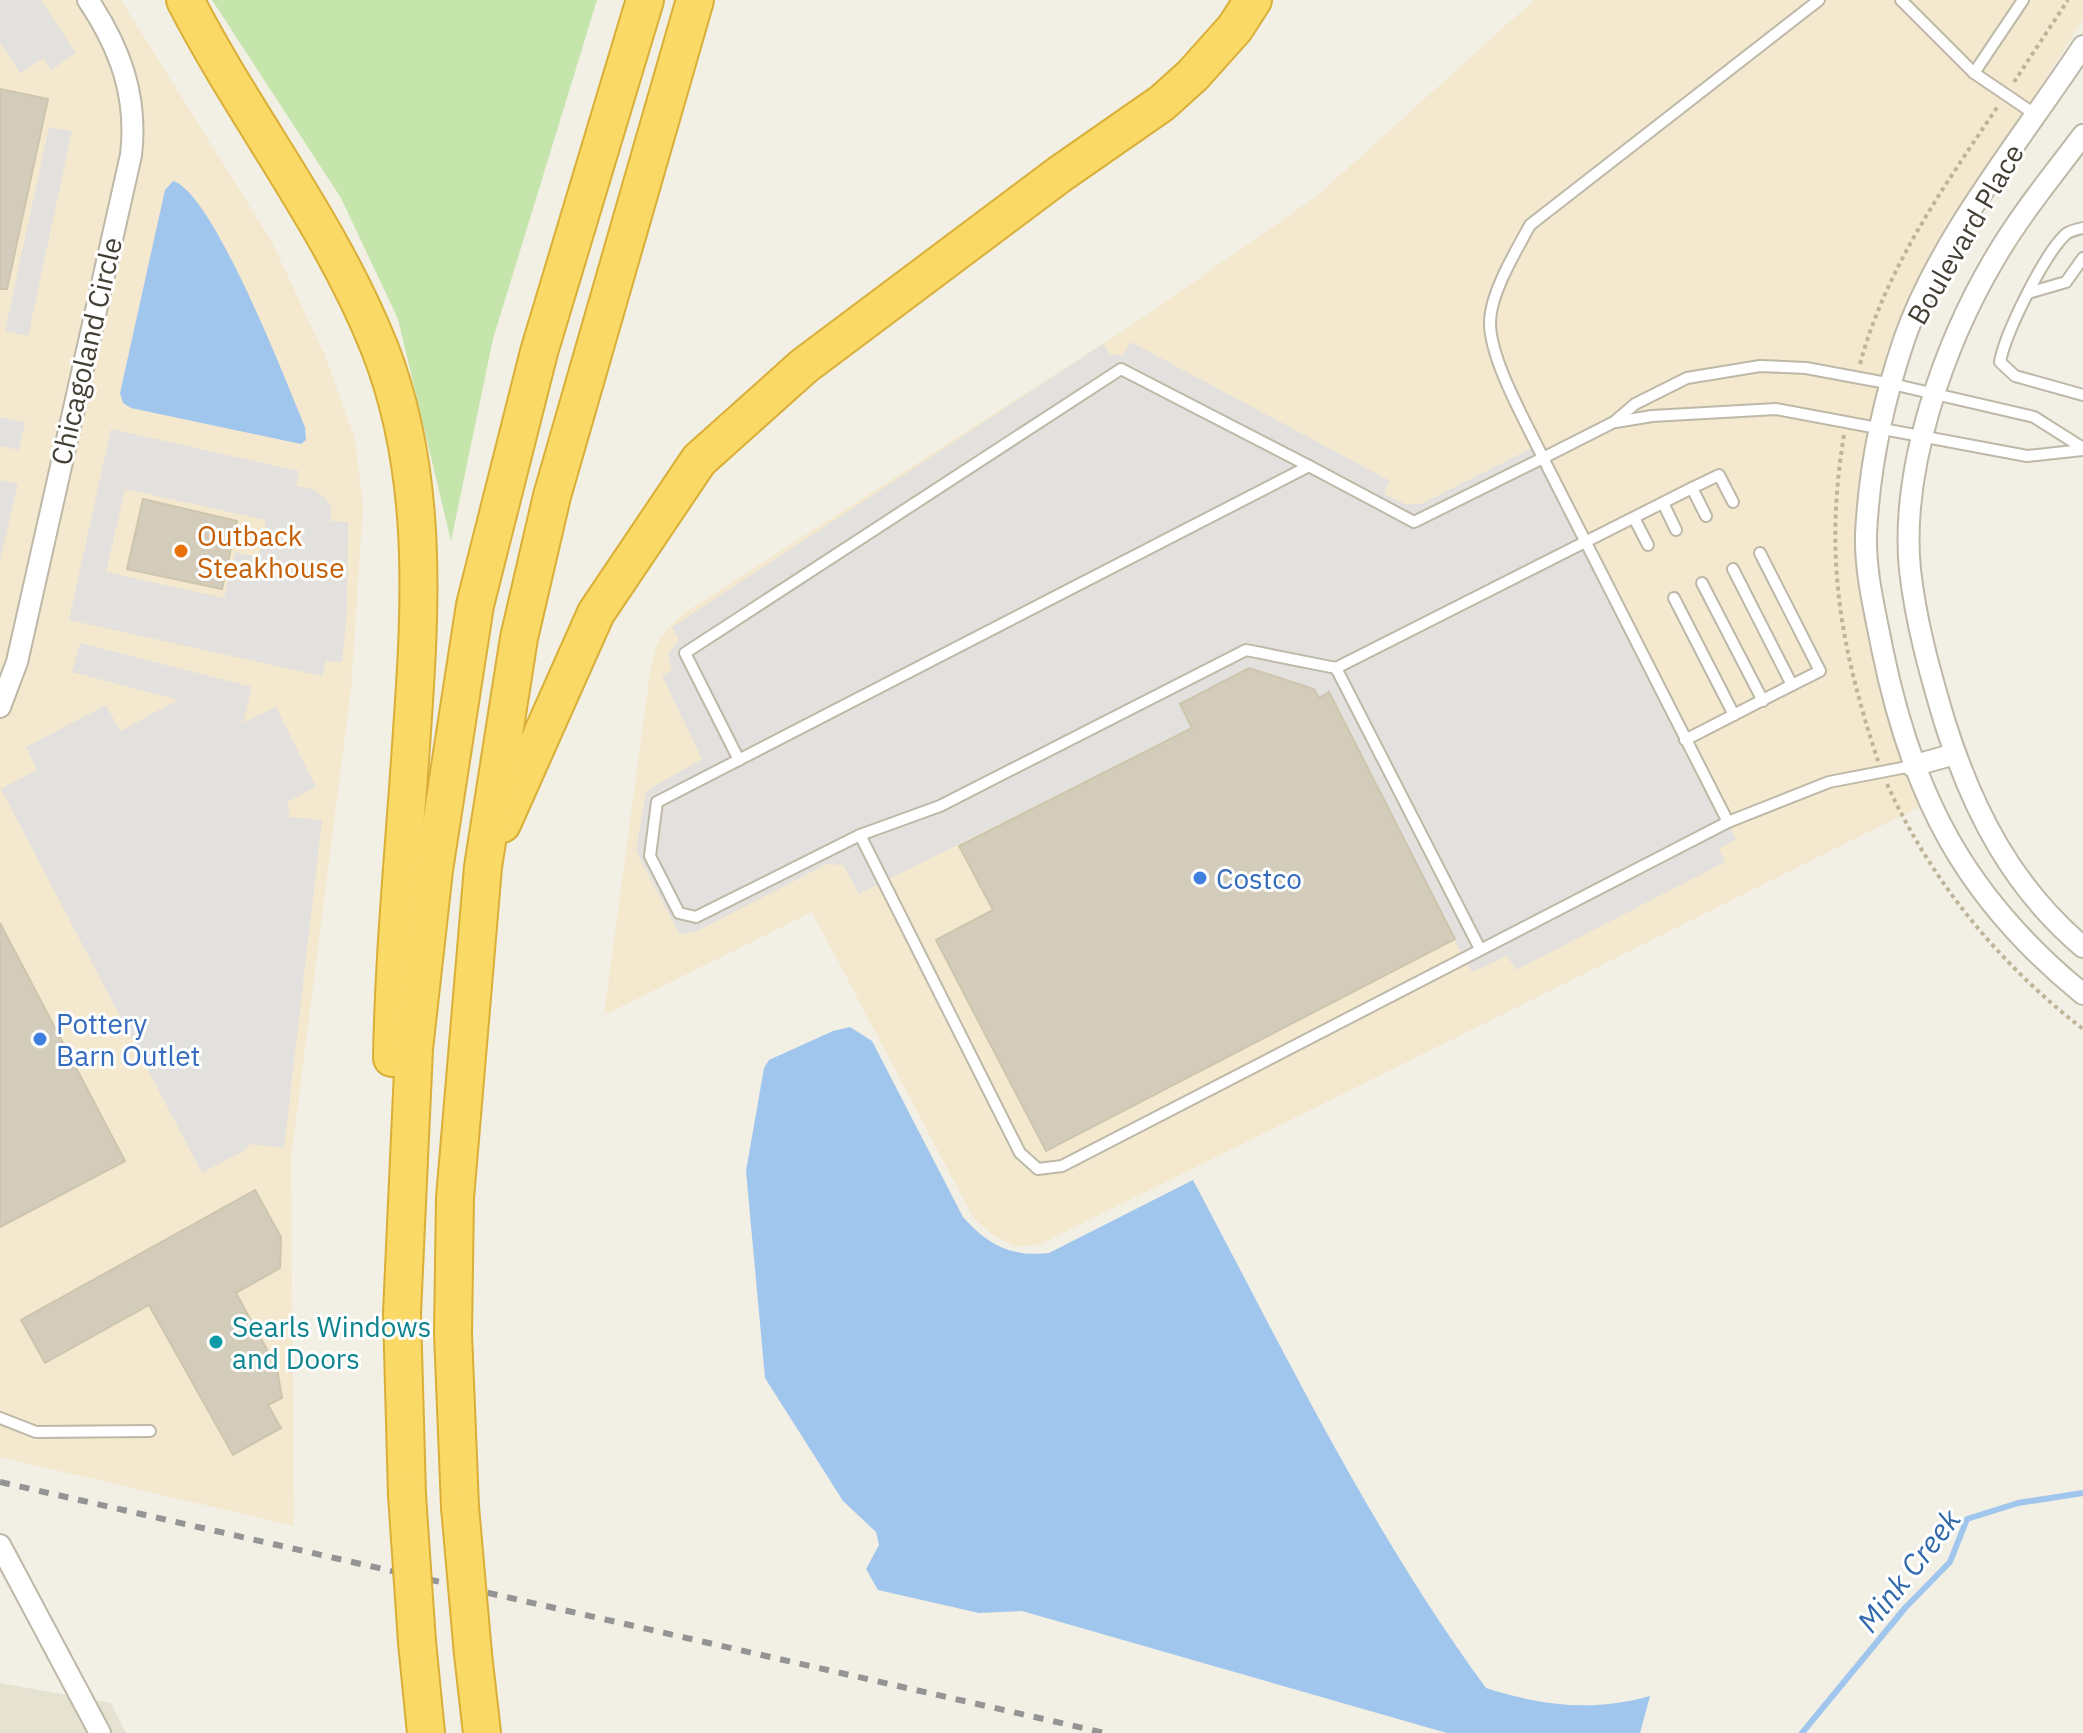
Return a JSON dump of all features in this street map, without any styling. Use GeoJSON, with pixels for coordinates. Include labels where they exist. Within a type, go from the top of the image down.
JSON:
{"type":"FeatureCollection","features":[{"type":"Feature","properties":{"kind":"highway"},"geometry":{"type":"LineString","coordinates":[[185,0],[304,196],[347,276],[381,351],[407,448],[419,523],[421,607],[393,1010],[392,1119],[405,1197]]}},
{"type":"Feature","properties":{"kind":"highway"},"geometry":{"type":"LineString","coordinates":[[426,1733],[407,1495],[402,1313],[414,1049],[434,870],[475,605],[539,352],[645,0]]}},
{"type":"Feature","properties":{"kind":"highway"},"geometry":{"type":"LineString","coordinates":[[482,1733],[460,1507],[453,1333],[455,1198],[483,867],[519,638],[552,496],[695,0]]}},
{"type":"Feature","properties":{"kind":"highway"},"geometry":{"type":"LineString","coordinates":[[483,867],[596,613],[699,460],[804,366],[1060,174],[1162,103],[1193,75],[1235,28],[1253,0]]}},
{"type":"Feature","properties":{"kind":"street","name":"Chicagoland Circle"},"geometry":{"type":"LineString","coordinates":[[0,707],[17,662],[135,123],[130,87],[116,49],[88,0]]}},
{"type":"Feature","properties":{"kind":"street","name":"Boulevard Place"},"geometry":{"type":"LineString","coordinates":[[2083,46],[1938,269],[1905,338],[1872,466],[1866,537],[1869,582],[1887,672],[1912,766],[1945,839],[1989,899],[2047,965],[2083,994]]}},
{"type":"Feature","properties":{"kind":"street","name":"Boulevard Place"},"geometry":{"type":"LineString","coordinates":[[2083,135],[1996,256],[1961,320],[1924,436],[1912,502],[1910,568],[1926,661],[1974,807],[2008,863],[2056,924],[2083,947]]}},
{"type":"Feature","properties":{"kind":"street"},"geometry":{"type":"LineString","coordinates":[[1912,766],[1955,754]]}},
{"type":"Feature","properties":{"kind":"street"},"geometry":{"type":"LineString","coordinates":[[0,1545],[100,1733]]}},
{"type":"Feature","properties":{"kind":"lane"},"geometry":{"type":"LineString","coordinates":[[1728,822],[1504,378],[1490,321],[1506,270],[1530,225],[1819,0]]}},
{"type":"Feature","properties":{"kind":"lane"},"geometry":{"type":"LineString","coordinates":[[1901,0],[1974,73],[2036,115]]}},
{"type":"Feature","properties":{"kind":"lane"},"geometry":{"type":"LineString","coordinates":[[1974,73],[2023,0]]}},
{"type":"Feature","properties":{"kind":"lane"},"geometry":{"type":"LineString","coordinates":[[2083,228],[2066,234],[2028,293],[2004,340],[2000,362],[2015,376],[2083,395]]}},
{"type":"Feature","properties":{"kind":"lane"},"geometry":{"type":"LineString","coordinates":[[2028,293],[2066,282],[2083,258]]}},
{"type":"Feature","properties":{"kind":"lane"},"geometry":{"type":"LineString","coordinates":[[739,760],[685,653],[1121,369],[1414,522],[1614,422],[1635,404],[1687,378],[1760,366],[1806,368],[1892,384],[2034,417],[2083,449]]}},
{"type":"Feature","properties":{"kind":"lane"},"geometry":{"type":"LineString","coordinates":[[1614,422],[1652,416],[1776,409],[2027,456],[2083,449]]}},
{"type":"Feature","properties":{"kind":"lane"},"geometry":{"type":"LineString","coordinates":[[1309,466],[657,802],[650,856],[679,913],[696,917],[860,835],[940,806],[1246,650],[1336,668],[1719,475],[1733,502]]}},
{"type":"Feature","properties":{"kind":"lane"},"geometry":{"type":"LineString","coordinates":[[1692,488],[1706,516]]}},
{"type":"Feature","properties":{"kind":"lane"},"geometry":{"type":"LineString","coordinates":[[1663,503],[1676,530]]}},
{"type":"Feature","properties":{"kind":"lane"},"geometry":{"type":"LineString","coordinates":[[1634,518],[1648,545]]}},
{"type":"Feature","properties":{"kind":"lane"},"geometry":{"type":"LineString","coordinates":[[1685,740],[1820,671],[1760,553]]}},
{"type":"Feature","properties":{"kind":"lane"},"geometry":{"type":"LineString","coordinates":[[1733,569],[1792,685]]}},
{"type":"Feature","properties":{"kind":"lane"},"geometry":{"type":"LineString","coordinates":[[1702,583],[1763,701]]}},
{"type":"Feature","properties":{"kind":"lane"},"geometry":{"type":"LineString","coordinates":[[1674,598],[1734,715]]}},
{"type":"Feature","properties":{"kind":"lane"},"geometry":{"type":"LineString","coordinates":[[1336,668],[1480,949]]}},
{"type":"Feature","properties":{"kind":"lane"},"geometry":{"type":"LineString","coordinates":[[860,835],[1020,1153],[1038,1169],[1062,1166],[1728,822],[1829,782],[1912,766]]}},
{"type":"Feature","properties":{"kind":"lane"},"geometry":{"type":"LineString","coordinates":[[0,1418],[36,1432],[150,1431]]}},
{"type":"Feature","properties":{"kind":"path"},"geometry":{"type":"LineString","coordinates":[[1862,356],[1872,319],[1897,265],[2068,0]]}},
{"type":"Feature","properties":{"kind":"path"},"geometry":{"type":"LineString","coordinates":[[1843,443],[1834,566],[1841,623],[1870,736]]}},
{"type":"Feature","properties":{"kind":"shaded area"},"geometry":{"type":"Polygon","coordinates":[[[0,0],[121,0],[272,242],[325,356],[355,439],[363,507],[351,689],[291,1158],[294,1526],[0,1457],[0,0]]]}},
{"type":"Feature","properties":{"kind":"shaded area"},"geometry":{"type":"Polygon","coordinates":[[[0,0],[41,0],[76,53],[51,70],[43,58],[20,73],[0,42],[0,0]]]}},
{"type":"Feature","properties":{"kind":"shaded area"},"geometry":{"type":"Polygon","coordinates":[[[1534,0],[2083,0],[2083,19],[1938,250],[1860,469],[1857,571],[1878,686],[1919,807],[1041,1244],[1016,1247],[993,1235],[974,1219],[812,912],[604,1015],[650,673],[657,644],[666,630],[684,613],[1132,325],[1317,196],[1534,0]]]}},
{"type":"Feature","properties":{"kind":"shaded area"},"geometry":{"type":"Polygon","coordinates":[[[49,127],[72,131],[28,336],[5,331],[49,127]]]}},
{"type":"Feature","properties":{"kind":"shaded area"},"geometry":{"type":"Polygon","coordinates":[[[1131,342],[1390,481],[1384,494],[1405,504],[1421,504],[1534,447],[1736,839],[1719,849],[1725,862],[1516,970],[1507,956],[1472,972],[1319,698],[1249,668],[1181,704],[1192,728],[859,894],[843,865],[827,864],[697,931],[680,935],[636,851],[646,791],[702,759],[662,676],[672,670],[668,654],[679,640],[672,627],[1103,344],[1111,355],[1123,355],[1131,342]]]}},
{"type":"Feature","properties":{"kind":"shaded area"},"geometry":{"type":"Polygon","coordinates":[[[0,417],[25,422],[19,450],[0,446],[0,417]]]}},
{"type":"Feature","properties":{"kind":"shaded area"},"geometry":{"type":"Polygon","coordinates":[[[111,429],[299,471],[296,486],[315,490],[324,497],[331,506],[331,521],[348,522],[347,611],[342,662],[326,661],[322,676],[69,620],[111,429]],[[125,489],[106,572],[224,598],[235,552],[259,557],[266,520],[125,489]]]}},
{"type":"Feature","properties":{"kind":"shaded area"},"geometry":{"type":"Polygon","coordinates":[[[0,480],[18,484],[0,560],[0,480]]]}},
{"type":"Feature","properties":{"kind":"shaded area"},"geometry":{"type":"Polygon","coordinates":[[[80,643],[252,687],[243,723],[276,707],[316,787],[287,802],[290,817],[322,820],[284,1148],[250,1144],[245,1150],[202,1173],[1,789],[37,770],[26,747],[106,705],[120,731],[178,700],[72,672],[80,643]]]}},
{"type":"Feature","properties":{"kind":"shaded area"},"geometry":{"type":"Polygon","coordinates":[[[0,1683],[111,1703],[126,1733],[0,1733],[0,1683]]]}},
{"type":"Feature","properties":{"kind":"green space"},"geometry":{"type":"Polygon","coordinates":[[[212,0],[597,0],[493,339],[451,541],[398,319],[341,198],[212,0]]]}},
{"type":"Feature","properties":{"kind":"water"},"geometry":{"type":"Polygon","coordinates":[[[173,181],[189,193],[228,252],[305,427],[306,440],[301,444],[131,408],[123,403],[120,393],[165,190],[173,181]]]}},
{"type":"Feature","properties":{"kind":"water"},"geometry":{"type":"Polygon","coordinates":[[[850,1027],[872,1041],[963,1217],[1001,1247],[1023,1253],[1049,1253],[1193,1180],[1330,1440],[1404,1566],[1486,1688],[1527,1699],[1568,1705],[1608,1704],[1650,1696],[1640,1733],[1447,1733],[1022,1611],[979,1613],[878,1590],[866,1569],[879,1545],[876,1532],[843,1501],[765,1378],[746,1171],[764,1068],[769,1060],[833,1031],[850,1027]]]}},
{"type":"Feature","properties":{"kind":"building"},"geometry":{"type":"Polygon","coordinates":[[[0,89],[48,99],[7,289],[0,289],[0,89]]]}},
{"type":"Feature","properties":{"kind":"building","name":"Outback Steakhouse"},"geometry":{"type":"Polygon","coordinates":[[[143,499],[237,521],[222,589],[127,569],[143,499]]]}},
{"type":"Feature","properties":{"kind":"building","name":"Costco"},"geometry":{"type":"Polygon","coordinates":[[[1249,668],[1314,689],[1319,698],[1329,692],[1455,939],[1046,1151],[936,940],[993,910],[959,846],[1192,728],[1180,704],[1249,668]]]}},
{"type":"Feature","properties":{"kind":"building"},"geometry":{"type":"Polygon","coordinates":[[[0,923],[125,1161],[0,1227],[0,923]]]}},
{"type":"Feature","properties":{"kind":"building","name":"Searls Windows and Doors"},"geometry":{"type":"Polygon","coordinates":[[[255,1190],[281,1237],[280,1268],[236,1293],[277,1368],[282,1398],[268,1405],[281,1428],[233,1455],[149,1305],[45,1363],[21,1320],[255,1190]]]}},
{"type":"Feature","properties":{"kind":"waterway","name":"Mink Creek"},"geometry":{"type":"LineString","coordinates":[[1802,1733],[1905,1608],[1950,1562],[1967,1519],[2018,1503],[2083,1493]]}},
{"type":"Feature","properties":{"kind":"railway"},"geometry":{"type":"LineString","coordinates":[[0,1482],[1105,1733]]}},
{"type":"Feature","properties":{"kind":"place","name":"Outback Steakhouse"},"geometry":{"type":"Point","coordinates":[181,551]}},
{"type":"Feature","properties":{"kind":"place","name":"Costco"},"geometry":{"type":"Point","coordinates":[1200,878]}},
{"type":"Feature","properties":{"kind":"place","name":"Pottery Barn Outlet"},"geometry":{"type":"Point","coordinates":[40,1039]}},
{"type":"Feature","properties":{"kind":"place","name":"Searls Windows and Doors"},"geometry":{"type":"Point","coordinates":[216,1342]}}]}
